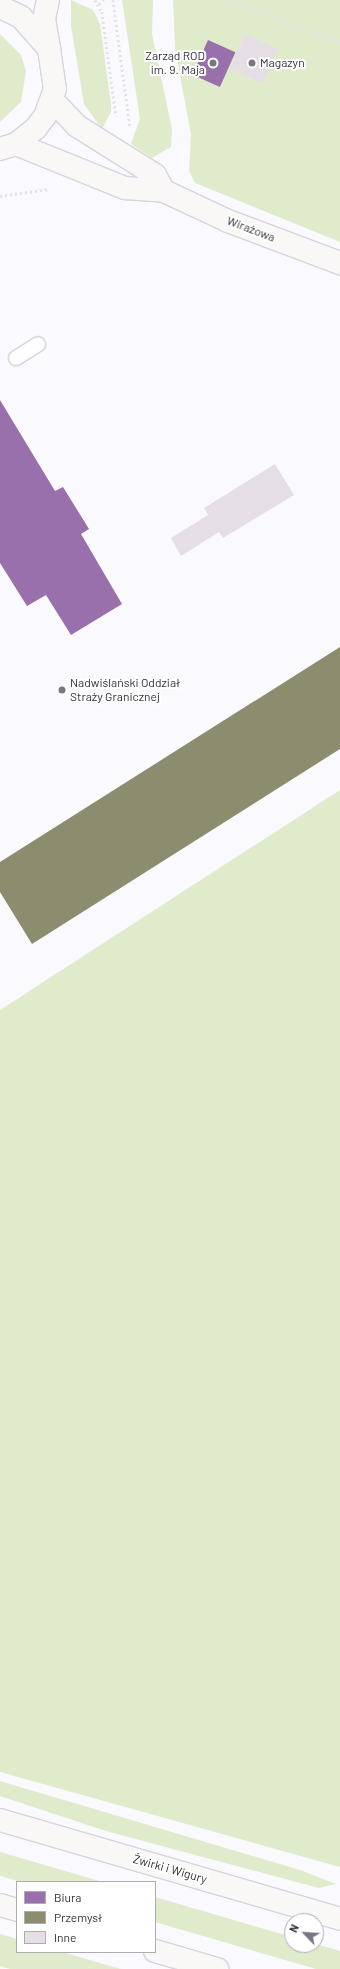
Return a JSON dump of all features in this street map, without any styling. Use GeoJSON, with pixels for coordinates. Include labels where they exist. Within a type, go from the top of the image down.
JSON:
{"type":"FeatureCollection","features":[{"type":"Feature","properties":{"kind":"street"},"geometry":{"type":"LineString","coordinates":[[8,147],[36,128],[53,101],[55,70],[49,50],[44,19],[48,0]]}},
{"type":"Feature","properties":{"kind":"street"},"geometry":{"type":"LineString","coordinates":[[0,7],[21,17],[49,50]]}},
{"type":"Feature","properties":{"kind":"street"},"geometry":{"type":"LineString","coordinates":[[53,101],[77,126],[155,175],[164,191]]}},
{"type":"Feature","properties":{"kind":"street","name":"Wirażowa"},"geometry":{"type":"LineString","coordinates":[[8,147],[125,188],[164,191],[228,221],[340,263]]}},
{"type":"Feature","properties":{"kind":"street","name":"Żwirki i Wigury"},"geometry":{"type":"LineString","coordinates":[[0,1820],[340,1919]]}},
{"type":"Feature","properties":{"kind":"street"},"geometry":{"type":"LineString","coordinates":[[0,1905],[16,1910]]}},
{"type":"Feature","properties":{"kind":"street"},"geometry":{"type":"LineString","coordinates":[[156,1951],[217,1969]]}},
{"type":"Feature","properties":{"kind":"lane"},"geometry":{"type":"LineString","coordinates":[[16,358],[38,344]]}},
{"type":"Feature","properties":{"kind":"path"},"geometry":{"type":"LineString","coordinates":[[95,0],[99,4],[116,113],[114,124]]}},
{"type":"Feature","properties":{"kind":"path"},"geometry":{"type":"LineString","coordinates":[[99,4],[104,0]]}},
{"type":"Feature","properties":{"kind":"path"},"geometry":{"type":"LineString","coordinates":[[113,0],[130,116],[129,132]]}},
{"type":"Feature","properties":{"kind":"path"},"geometry":{"type":"LineString","coordinates":[[230,0],[340,42]]}},
{"type":"Feature","properties":{"kind":"path"},"geometry":{"type":"LineString","coordinates":[[0,196],[56,191]]}},
{"type":"Feature","properties":{"kind":"green space"},"geometry":{"type":"Polygon","coordinates":[[[71,0],[93,10],[100,24],[111,104],[111,112],[102,129],[84,104],[71,26],[71,0]]]}},
{"type":"Feature","properties":{"kind":"green space"},"geometry":{"type":"Polygon","coordinates":[[[122,0],[153,0],[152,34],[172,129],[171,147],[152,158],[131,144],[140,119],[122,0]]]}},
{"type":"Feature","properties":{"kind":"green space"},"geometry":{"type":"Polygon","coordinates":[[[173,0],[340,0],[340,242],[195,183],[189,171],[191,135],[175,48],[173,0]]]}},
{"type":"Feature","properties":{"kind":"green space"},"geometry":{"type":"Polygon","coordinates":[[[0,34],[21,55],[26,71],[21,102],[0,122],[0,34]]]}},
{"type":"Feature","properties":{"kind":"green space"},"geometry":{"type":"Polygon","coordinates":[[[340,790],[340,1867],[0,1772],[0,1010],[340,790]]]}},
{"type":"Feature","properties":{"kind":"green space"},"geometry":{"type":"Polygon","coordinates":[[[0,1781],[300,1870],[336,1884],[319,1888],[106,1831],[0,1796],[0,1781]]]}},
{"type":"Feature","properties":{"kind":"green space"},"geometry":{"type":"Polygon","coordinates":[[[0,1852],[100,1881],[18,1881],[0,1876],[0,1852]]]}},
{"type":"Feature","properties":{"kind":"green space"},"geometry":{"type":"Polygon","coordinates":[[[156,1897],[284,1935],[284,1953],[324,1953],[324,1946],[340,1951],[340,1969],[316,1969],[156,1922],[156,1897]]]}},
{"type":"Feature","properties":{"kind":"green space"},"geometry":{"type":"Polygon","coordinates":[[[0,1934],[16,1939],[16,1953],[65,1953],[121,1969],[10,1969],[0,1966],[0,1934]]]}},
{"type":"Feature","properties":{"kind":"building: Biura","name":"Zarząd ROD im. 9. Maja"},"geometry":{"type":"Polygon","coordinates":[[[208,40],[235,52],[220,87],[193,75],[208,40]]]}},
{"type":"Feature","properties":{"kind":"building: Biura"},"geometry":{"type":"Polygon","coordinates":[[[0,400],[55,491],[63,487],[89,529],[81,534],[122,604],[71,635],[46,595],[27,606],[0,563],[0,400]]]}},
{"type":"Feature","properties":{"kind":"building: Przemysł"},"geometry":{"type":"Polygon","coordinates":[[[340,647],[340,749],[32,944],[0,892],[0,862],[340,647]]]}},
{"type":"Feature","properties":{"kind":"building: Inne","name":"Magazyn"},"geometry":{"type":"Polygon","coordinates":[[[245,34],[278,49],[262,83],[230,69],[245,34]]]}},
{"type":"Feature","properties":{"kind":"building: Inne"},"geometry":{"type":"Polygon","coordinates":[[[275,464],[294,495],[223,538],[219,532],[181,556],[171,538],[208,515],[204,508],[275,464]]]}},
{"type":"Feature","properties":{"kind":"place","name":"Zarząd ROD im. 9. Maja"},"geometry":{"type":"Point","coordinates":[213,63]}},
{"type":"Feature","properties":{"kind":"place","name":"Magazyn"},"geometry":{"type":"Point","coordinates":[252,63]}},
{"type":"Feature","properties":{"kind":"place","name":"Nadwiślański Oddział Straży Granicznej"},"geometry":{"type":"Point","coordinates":[62,690]}}]}
